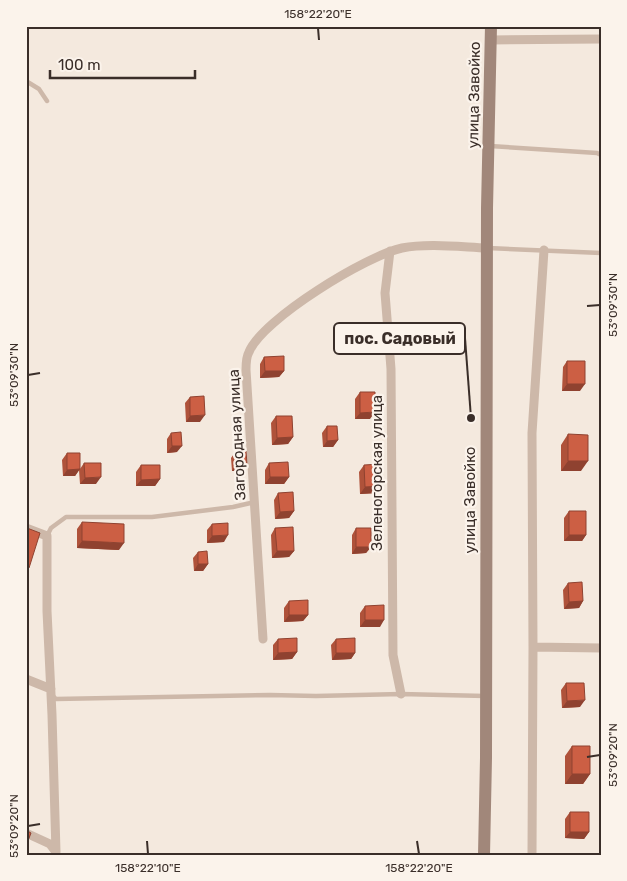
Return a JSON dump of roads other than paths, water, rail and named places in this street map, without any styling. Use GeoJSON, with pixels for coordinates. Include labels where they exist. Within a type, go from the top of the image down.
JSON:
{"type":"FeatureCollection","features":[{"type":"Feature","properties":{"kind":"main road","name":"улица Завойко"},"geometry":{"type":"LineString","coordinates":[[484,855],[486,758],[487,248],[491,26]]}},
{"type":"Feature","properties":{"kind":"street"},"geometry":{"type":"LineString","coordinates":[[491,40],[601,39]]}},
{"type":"Feature","properties":{"kind":"street","name":"Загородная улица"},"geometry":{"type":"LineString","coordinates":[[263,639],[246,370],[248,352],[263,333],[290,309],[312,294],[390,251],[411,246],[487,248]]}},
{"type":"Feature","properties":{"kind":"street"},"geometry":{"type":"LineString","coordinates":[[532,855],[532,433],[544,250]]}},
{"type":"Feature","properties":{"kind":"street","name":"Зеленогорская улица"},"geometry":{"type":"LineString","coordinates":[[390,251],[385,293],[391,369],[393,655],[401,694]]}},
{"type":"Feature","properties":{"kind":"street"},"geometry":{"type":"LineString","coordinates":[[26,528],[47,536],[47,611],[56,854]]}},
{"type":"Feature","properties":{"kind":"street"},"geometry":{"type":"LineString","coordinates":[[533,647],[601,648]]}},
{"type":"Feature","properties":{"kind":"street"},"geometry":{"type":"LineString","coordinates":[[26,679],[51,690]]}},
{"type":"Feature","properties":{"kind":"street"},"geometry":{"type":"LineString","coordinates":[[26,833],[50,844],[56,854]]}},
{"type":"Feature","properties":{"kind":"lane"},"geometry":{"type":"LineString","coordinates":[[26,81],[39,89],[47,101]]}},
{"type":"Feature","properties":{"kind":"lane"},"geometry":{"type":"LineString","coordinates":[[490,146],[597,153],[601,155]]}},
{"type":"Feature","properties":{"kind":"lane"},"geometry":{"type":"LineString","coordinates":[[487,248],[601,253]]}},
{"type":"Feature","properties":{"kind":"lane"},"geometry":{"type":"LineString","coordinates":[[47,536],[52,528],[66,517],[152,517],[233,507],[255,502]]}},
{"type":"Feature","properties":{"kind":"lane"},"geometry":{"type":"LineString","coordinates":[[51,690],[52,696],[56,698],[401,694],[486,696]]}},
{"type":"Feature","properties":{"kind":"place","name":"пос. Садовый"},"geometry":{"type":"Point","coordinates":[471,418]}}]}
